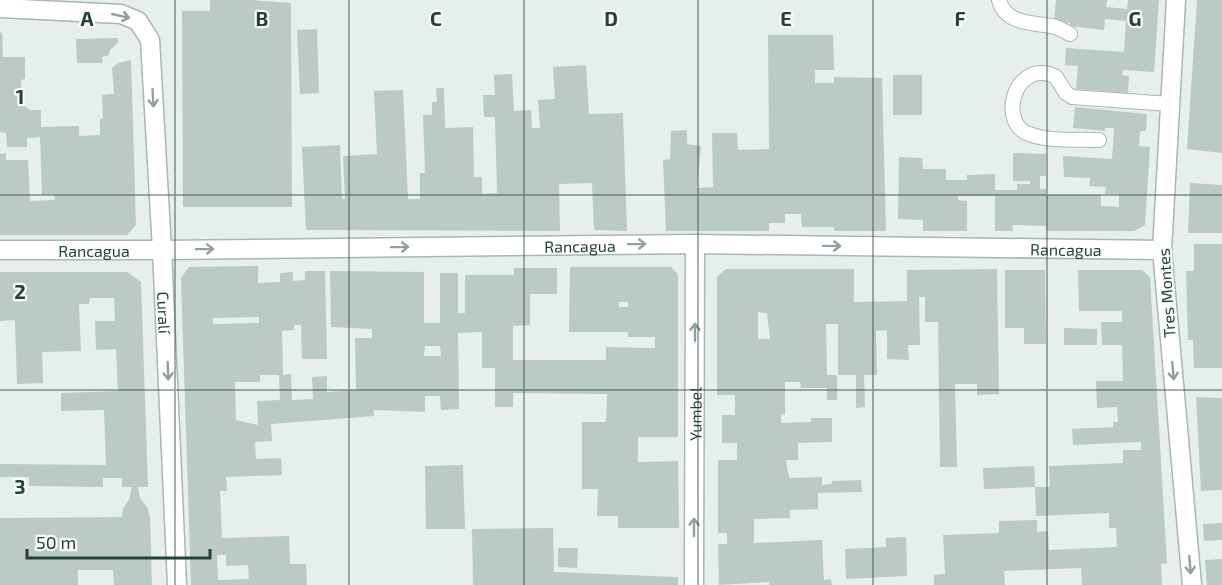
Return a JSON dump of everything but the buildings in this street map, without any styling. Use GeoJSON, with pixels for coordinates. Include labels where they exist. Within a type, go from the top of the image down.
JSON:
{"type":"FeatureCollection","features":[{"type":"Feature","properties":{"kind":"street","name":"Tres Montes"},"geometry":{"type":"LineString","coordinates":[[1176,0],[1162,250],[1192,585]]}},
{"type":"Feature","properties":{"kind":"street","name":"Curalí"},"geometry":{"type":"LineString","coordinates":[[0,8],[121,14],[138,21],[150,40],[177,585]]}},
{"type":"Feature","properties":{"kind":"street","name":"Rancagua"},"geometry":{"type":"LineString","coordinates":[[0,249],[162,250],[695,244],[1162,250]]}},
{"type":"Feature","properties":{"kind":"street","name":"Yumbel"},"geometry":{"type":"LineString","coordinates":[[694,585],[695,244]]}},
{"type":"Feature","properties":{"kind":"lane"},"geometry":{"type":"LineString","coordinates":[[999,0],[1007,14],[1015,19],[1030,24],[1055,26],[1070,34]]}},
{"type":"Feature","properties":{"kind":"lane"},"geometry":{"type":"LineString","coordinates":[[1099,140],[1051,139],[1028,134],[1019,128],[1014,120],[1013,105],[1020,82],[1034,74],[1042,73],[1056,77],[1066,93],[1072,97],[1170,104]]}}]}
